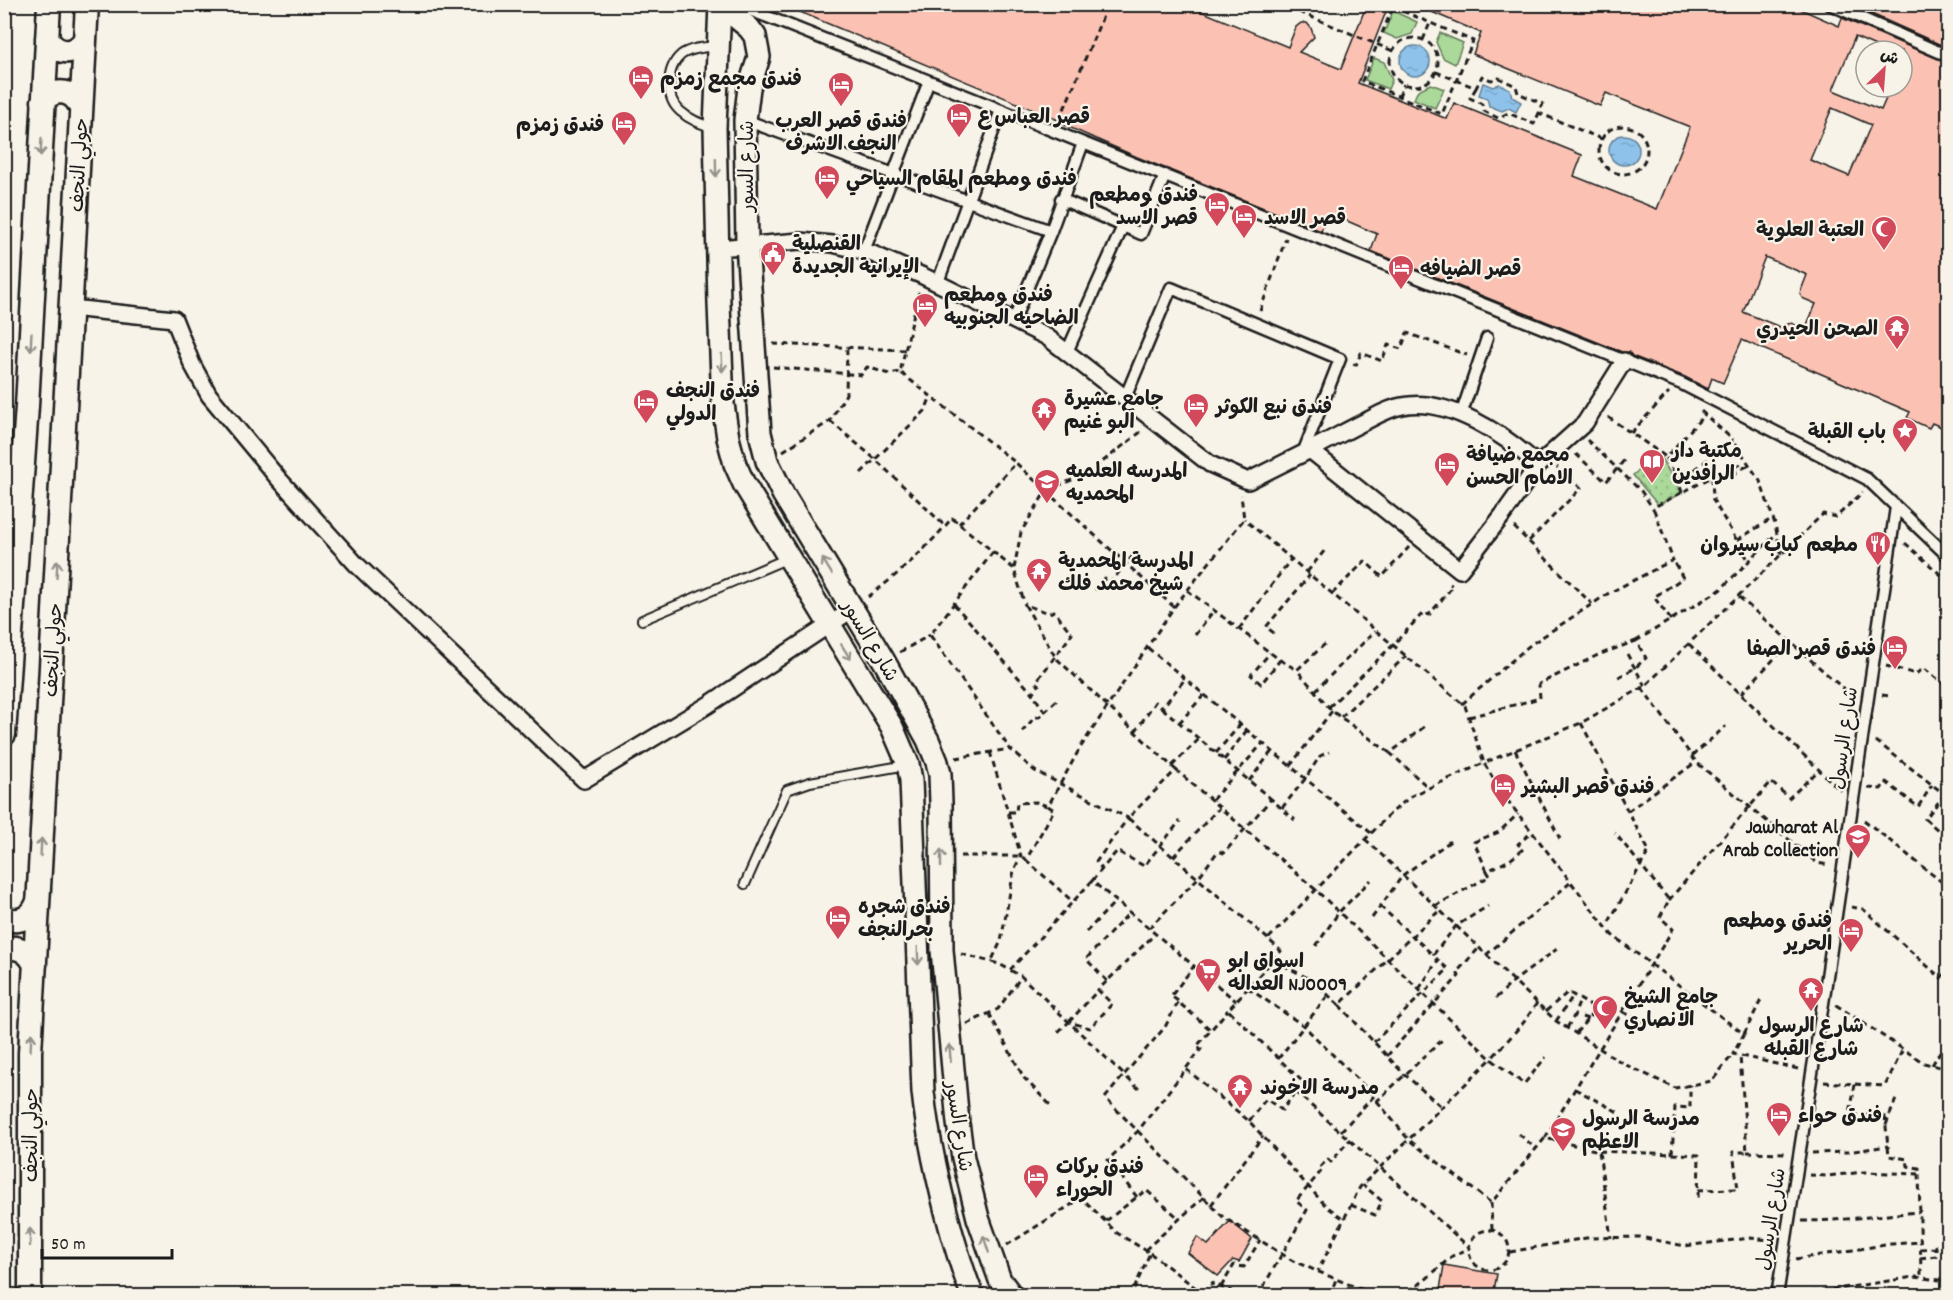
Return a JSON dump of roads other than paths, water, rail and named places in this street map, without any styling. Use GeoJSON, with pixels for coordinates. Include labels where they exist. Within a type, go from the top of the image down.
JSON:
{"type":"FeatureCollection","features":[{"type":"Feature","properties":{"kind":"main road"},"geometry":{"type":"LineString","coordinates":[[4,734],[27,406],[49,4]]}},
{"type":"Feature","properties":{"kind":"main road","name":"حولي النجف"},"geometry":{"type":"LineString","coordinates":[[30,1296],[30,1053],[87,4]]}},
{"type":"Feature","properties":{"kind":"main road","name":"شارع السور"},"geometry":{"type":"LineString","coordinates":[[973,1296],[947,1216],[933,1161],[927,1125],[923,1092],[911,780],[908,764],[879,704],[744,484],[735,464],[728,438],[723,404],[715,128],[720,4],[749,28],[755,36],[759,57],[749,88],[745,120],[747,244],[760,433],[767,461],[783,494],[884,661],[928,740],[937,762],[940,774],[942,950],[954,1089],[963,1158],[990,1256],[1000,1280],[1012,1296]]}},
{"type":"Feature","properties":{"kind":"main road"},"geometry":{"type":"LineString","coordinates":[[47,38],[54,48],[66,52],[77,49],[85,39]]}},
{"type":"Feature","properties":{"kind":"main road"},"geometry":{"type":"LineString","coordinates":[[44,102],[53,93],[65,92],[76,98],[81,109]]}},
{"type":"Feature","properties":{"kind":"main road"},"geometry":{"type":"LineString","coordinates":[[4,918],[11,920],[26,918],[36,908],[38,901]]}},
{"type":"Feature","properties":{"kind":"main road"},"geometry":{"type":"LineString","coordinates":[[4,949],[17,948],[25,951],[32,957],[35,965]]}},
{"type":"Feature","properties":{"kind":"street"},"geometry":{"type":"LineString","coordinates":[[735,4],[1291,225],[1713,398],[1871,484],[1948,556]]}},
{"type":"Feature","properties":{"kind":"street"},"geometry":{"type":"LineString","coordinates":[[1829,4],[1948,56]]}},
{"type":"Feature","properties":{"kind":"street"},"geometry":{"type":"LineString","coordinates":[[864,251],[929,81]]}},
{"type":"Feature","properties":{"kind":"street"},"geometry":{"type":"LineString","coordinates":[[938,282],[1001,110]]}},
{"type":"Feature","properties":{"kind":"street"},"geometry":{"type":"LineString","coordinates":[[745,120],[1051,231]]}},
{"type":"Feature","properties":{"kind":"street"},"geometry":{"type":"LineString","coordinates":[[1014,320],[1051,231],[1083,142]]}},
{"type":"Feature","properties":{"kind":"street"},"geometry":{"type":"LineString","coordinates":[[1061,199],[1141,234],[1165,175]]}},
{"type":"Feature","properties":{"kind":"street"},"geometry":{"type":"LineString","coordinates":[[1067,352],[1123,226]]}},
{"type":"Feature","properties":{"kind":"street"},"geometry":{"type":"LineString","coordinates":[[718,248],[800,241],[833,244],[864,251],[938,282],[1047,337],[1210,464],[1248,481],[1400,406],[1416,403],[1461,415],[1492,430],[1542,462]]}},
{"type":"Feature","properties":{"kind":"street"},"geometry":{"type":"LineString","coordinates":[[1125,398],[1171,288],[1340,359],[1307,451]]}},
{"type":"Feature","properties":{"kind":"street"},"geometry":{"type":"LineString","coordinates":[[71,308],[174,319],[192,364],[209,395],[277,477],[356,564],[584,780],[708,705],[853,609]]}},
{"type":"Feature","properties":{"kind":"street"},"geometry":{"type":"LineString","coordinates":[[1461,415],[1487,338]]}},
{"type":"Feature","properties":{"kind":"street"},"geometry":{"type":"LineString","coordinates":[[1307,451],[1460,570],[1542,462],[1585,423],[1624,361]]}},
{"type":"Feature","properties":{"kind":"street","name":"شارع الرسول"},"geometry":{"type":"LineString","coordinates":[[1777,1295],[1824,997],[1896,507]]}},
{"type":"Feature","properties":{"kind":"lane"},"geometry":{"type":"LineString","coordinates":[[715,128],[696,122],[679,111],[672,102],[669,86],[672,67],[682,54],[701,47],[718,46]]}},
{"type":"Feature","properties":{"kind":"lane"},"geometry":{"type":"LineString","coordinates":[[642,620],[788,558]]}},
{"type":"Feature","properties":{"kind":"lane"},"geometry":{"type":"LineString","coordinates":[[745,884],[787,790],[810,782],[908,764]]}},
{"type":"Feature","properties":{"kind":"water"},"geometry":{"type":"Polygon","coordinates":[[[1415,46],[1426,50],[1430,61],[1426,72],[1415,76],[1404,72],[1400,61],[1404,50],[1415,46]]]}},
{"type":"Feature","properties":{"kind":"water"},"geometry":{"type":"Polygon","coordinates":[[[1483,83],[1493,87],[1499,84],[1510,89],[1512,97],[1521,102],[1516,112],[1509,108],[1502,111],[1489,106],[1487,98],[1479,95],[1483,83]]]}},
{"type":"Feature","properties":{"kind":"water"},"geometry":{"type":"Polygon","coordinates":[[[1624,135],[1635,139],[1639,150],[1635,161],[1624,165],[1613,161],[1609,150],[1613,139],[1624,135]]]}},
{"type":"Feature","properties":{"kind":"place","name":"فندق مجمع زمزم"},"geometry":{"type":"Point","coordinates":[641,101]}},
{"type":"Feature","properties":{"kind":"place","name":"فندق قصر العرب النجف الاشرف"},"geometry":{"type":"Point","coordinates":[841,108]}},
{"type":"Feature","properties":{"kind":"place","name":"قصر العباس ع"},"geometry":{"type":"Point","coordinates":[959,139]}},
{"type":"Feature","properties":{"kind":"place","name":"فندق زمزم"},"geometry":{"type":"Point","coordinates":[624,147]}},
{"type":"Feature","properties":{"kind":"place","name":"فندق ومطعم المقام السياحي"},"geometry":{"type":"Point","coordinates":[827,201]}},
{"type":"Feature","properties":{"kind":"place","name":"فندق ومطعم قصر الاسد"},"geometry":{"type":"Point","coordinates":[1217,228]}},
{"type":"Feature","properties":{"kind":"place","name":"قصر الاسد"},"geometry":{"type":"Point","coordinates":[1244,240]}},
{"type":"Feature","properties":{"kind":"place","name":"العتبة العلوية"},"geometry":{"type":"Point","coordinates":[1884,252]}},
{"type":"Feature","properties":{"kind":"place","name":"القنصلية الإيرانية الجديدة"},"geometry":{"type":"Point","coordinates":[773,277]}},
{"type":"Feature","properties":{"kind":"place","name":"قصر الضيافه"},"geometry":{"type":"Point","coordinates":[1401,291]}},
{"type":"Feature","properties":{"kind":"place","name":"فندق ومطعم الضاحيه الجنوبيه"},"geometry":{"type":"Point","coordinates":[925,329]}},
{"type":"Feature","properties":{"kind":"place","name":"الصحن الحيدري"},"geometry":{"type":"Point","coordinates":[1897,351]}},
{"type":"Feature","properties":{"kind":"place","name":"فندق النجف الدولي"},"geometry":{"type":"Point","coordinates":[646,425]}},
{"type":"Feature","properties":{"kind":"place","name":"فندق نبع الكوثر"},"geometry":{"type":"Point","coordinates":[1196,429]}},
{"type":"Feature","properties":{"kind":"place","name":"جامع عشيرة البو غنيم"},"geometry":{"type":"Point","coordinates":[1044,433]}},
{"type":"Feature","properties":{"kind":"place","name":"باب القبلة"},"geometry":{"type":"Point","coordinates":[1905,454]}},
{"type":"Feature","properties":{"kind":"place","name":"مكتبة دار الرافدين"},"geometry":{"type":"Point","coordinates":[1652,485]}},
{"type":"Feature","properties":{"kind":"place","name":"مجمع ضيافة الامام الحسن"},"geometry":{"type":"Point","coordinates":[1447,488]}},
{"type":"Feature","properties":{"kind":"place","name":"المدرسه العلمیه المحمدیه"},"geometry":{"type":"Point","coordinates":[1047,505]}},
{"type":"Feature","properties":{"kind":"place","name":"مطعم كباب سيروان"},"geometry":{"type":"Point","coordinates":[1878,567]}},
{"type":"Feature","properties":{"kind":"place","name":"المدرسة المحمدية شيخ محمد فلك"},"geometry":{"type":"Point","coordinates":[1039,594]}},
{"type":"Feature","properties":{"kind":"place","name":"فندق قصر الصفا"},"geometry":{"type":"Point","coordinates":[1895,671]}},
{"type":"Feature","properties":{"kind":"place","name":"فندق قصر البشير"},"geometry":{"type":"Point","coordinates":[1503,809]}},
{"type":"Feature","properties":{"kind":"place","name":"Jawharat Al Arab Collection"},"geometry":{"type":"Point","coordinates":[1858,860]}},
{"type":"Feature","properties":{"kind":"place","name":"فندق شجره بحرالنجف"},"geometry":{"type":"Point","coordinates":[838,941]}},
{"type":"Feature","properties":{"kind":"place","name":"فندق ومطعم الحرير"},"geometry":{"type":"Point","coordinates":[1851,954]}},
{"type":"Feature","properties":{"kind":"place","name":"اسواق ابو العداله NJ0009"},"geometry":{"type":"Point","coordinates":[1208,994]}},
{"type":"Feature","properties":{"kind":"place","name":"شارع الرسول شارع القبله"},"geometry":{"type":"Point","coordinates":[1811,1013]}},
{"type":"Feature","properties":{"kind":"place","name":"جامع الشيخ الانصاري"},"geometry":{"type":"Point","coordinates":[1605,1031]}},
{"type":"Feature","properties":{"kind":"place","name":"مدرسة الاخوند"},"geometry":{"type":"Point","coordinates":[1240,1110]}},
{"type":"Feature","properties":{"kind":"place","name":"فندق حواء"},"geometry":{"type":"Point","coordinates":[1779,1138]}},
{"type":"Feature","properties":{"kind":"place","name":"مدرسة الرسول الاعظم"},"geometry":{"type":"Point","coordinates":[1563,1153]}},
{"type":"Feature","properties":{"kind":"place","name":"فندق بركات الحوراء"},"geometry":{"type":"Point","coordinates":[1036,1200]}}]}
